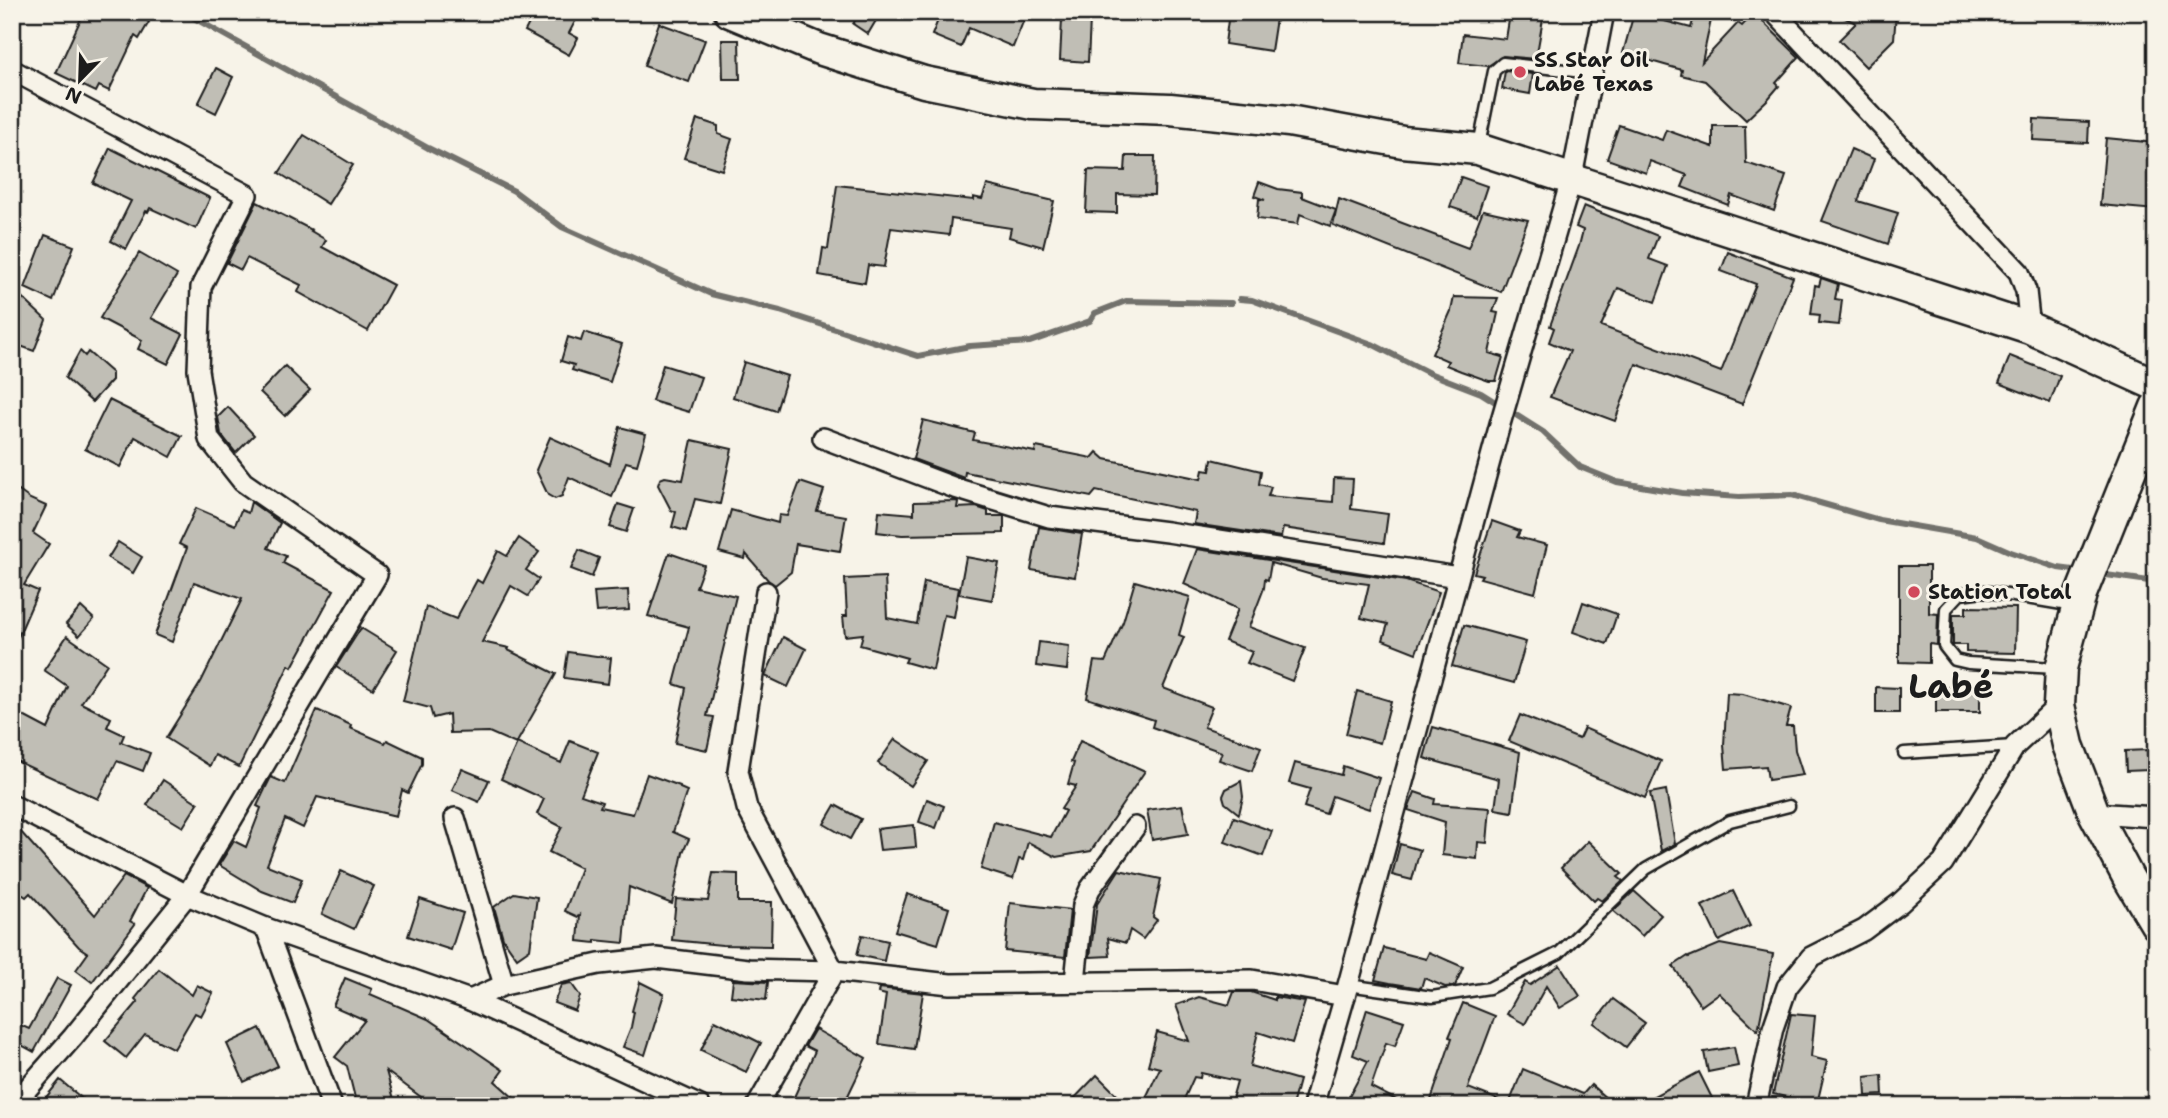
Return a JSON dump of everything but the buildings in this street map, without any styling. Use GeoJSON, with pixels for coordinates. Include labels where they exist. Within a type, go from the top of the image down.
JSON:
{"type":"FeatureCollection","features":[{"type":"Feature","properties":{"kind":"main road"},"geometry":{"type":"LineString","coordinates":[[730,12],[819,49],[924,82],[1033,104],[1170,109],[1289,121],[1403,142],[1478,149],[1572,177],[2030,328],[2156,386]]}},
{"type":"Feature","properties":{"kind":"main road"},"geometry":{"type":"LineString","coordinates":[[2156,407],[2079,600],[2061,668],[2059,705],[2068,745],[2094,813],[2156,924]]}},
{"type":"Feature","properties":{"kind":"street"},"geometry":{"type":"LineString","coordinates":[[1313,1106],[1347,991],[1508,395],[1572,177],[1604,12]]}},
{"type":"Feature","properties":{"kind":"street"},"geometry":{"type":"LineString","coordinates":[[1774,12],[2019,272],[2026,291],[2030,328]]}},
{"type":"Feature","properties":{"kind":"street"},"geometry":{"type":"LineString","coordinates":[[12,70],[247,195],[201,288],[198,370],[209,439],[243,482],[377,575],[187,895],[74,1037],[12,1106]]}},
{"type":"Feature","properties":{"kind":"street"},"geometry":{"type":"LineString","coordinates":[[823,439],[955,488],[1049,517],[1167,532],[1458,577]]}},
{"type":"Feature","properties":{"kind":"street"},"geometry":{"type":"LineString","coordinates":[[766,592],[738,771],[747,808],[834,971]]}},
{"type":"Feature","properties":{"kind":"street"},"geometry":{"type":"LineString","coordinates":[[1756,1106],[1773,1028],[1787,987],[1811,957],[1864,930],[1900,903],[1943,863],[2015,746],[2059,705]]}},
{"type":"Feature","properties":{"kind":"street"},"geometry":{"type":"LineString","coordinates":[[12,805],[187,895],[266,928],[470,1000],[700,1106]]}},
{"type":"Feature","properties":{"kind":"street"},"geometry":{"type":"LineString","coordinates":[[2094,813],[2156,817]]}},
{"type":"Feature","properties":{"kind":"street"},"geometry":{"type":"LineString","coordinates":[[455,818],[504,985]]}},
{"type":"Feature","properties":{"kind":"street"},"geometry":{"type":"LineString","coordinates":[[1075,981],[1083,905],[1090,889],[1135,827]]}},
{"type":"Feature","properties":{"kind":"street"},"geometry":{"type":"LineString","coordinates":[[266,928],[332,1106]]}},
{"type":"Feature","properties":{"kind":"street"},"geometry":{"type":"LineString","coordinates":[[470,1000],[504,985],[599,964],[656,958],[748,969],[834,971],[950,984],[1252,980],[1347,991]]}},
{"type":"Feature","properties":{"kind":"street"},"geometry":{"type":"LineString","coordinates":[[757,1106],[834,971]]}},
{"type":"Feature","properties":{"kind":"lane"},"geometry":{"type":"LineString","coordinates":[[1478,149],[1494,71],[1503,63],[1592,74]]}},
{"type":"Feature","properties":{"kind":"lane"},"geometry":{"type":"LineString","coordinates":[[2061,668],[1955,660],[1944,646],[1946,609],[1961,594],[1983,591],[2079,600]]}},
{"type":"Feature","properties":{"kind":"lane"},"geometry":{"type":"LineString","coordinates":[[1904,754],[2015,746]]}},
{"type":"Feature","properties":{"kind":"lane"},"geometry":{"type":"LineString","coordinates":[[1347,991],[1432,997],[1489,988],[1559,953],[1646,869],[1730,821],[1789,806]]}},
{"type":"Feature","properties":{"kind":"waterway"},"geometry":{"type":"LineString","coordinates":[[183,12],[428,148],[514,191],[562,227],[711,294],[780,311],[918,356],[970,346],[1030,342],[1090,321],[1095,313],[1126,301],[1231,303]]}},
{"type":"Feature","properties":{"kind":"waterway"},"geometry":{"type":"LineString","coordinates":[[1240,299],[1252,300],[1372,344],[1429,373],[1481,393],[1543,432],[1580,467],[1617,482],[1682,493],[1739,497],[1792,495],[1879,520],[1977,537],[2058,568],[2081,571]]}},
{"type":"Feature","properties":{"kind":"waterway"},"geometry":{"type":"LineString","coordinates":[[2099,574],[2156,582]]}},
{"type":"Feature","properties":{"kind":"place","name":"SS Star Oil Labé Texas"},"geometry":{"type":"Point","coordinates":[1520,72]}},
{"type":"Feature","properties":{"kind":"place","name":"Station Total"},"geometry":{"type":"Point","coordinates":[1914,592]}},
{"type":"Feature","properties":{"kind":"district","name":"Labé"},"geometry":{"type":"Point","coordinates":[1951,686]}}]}
